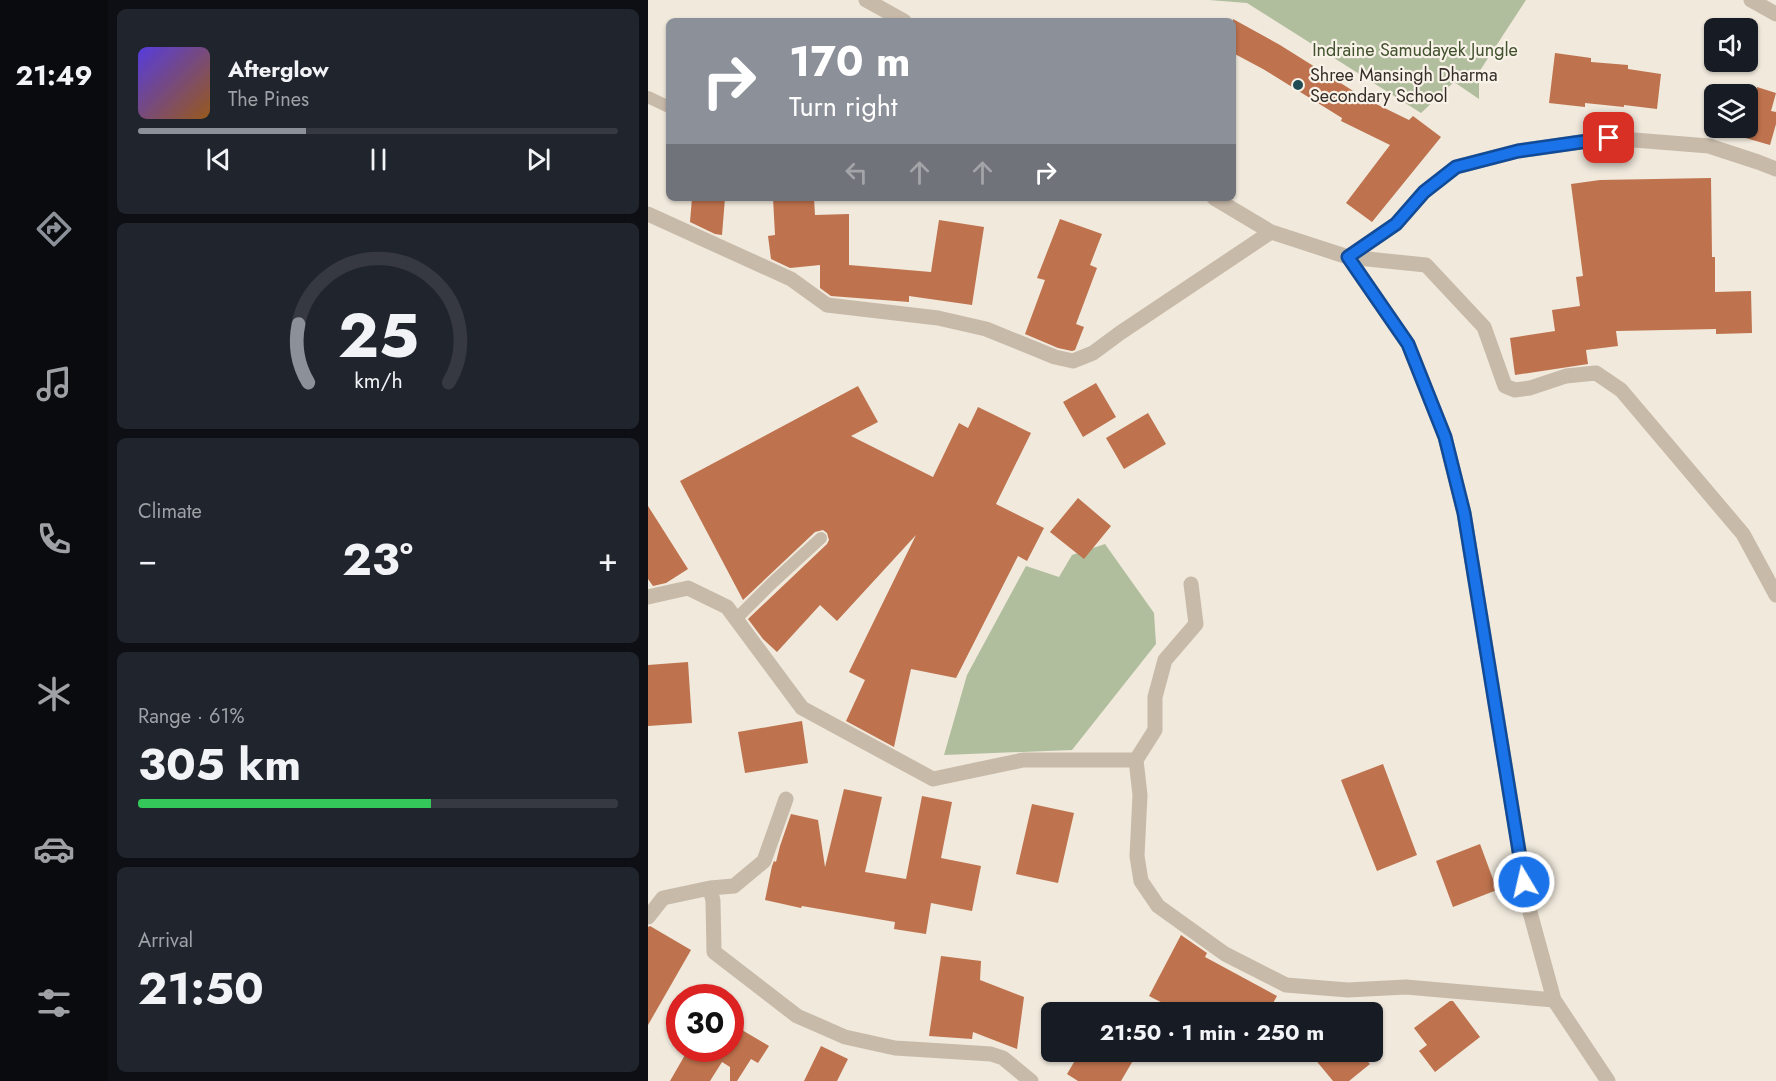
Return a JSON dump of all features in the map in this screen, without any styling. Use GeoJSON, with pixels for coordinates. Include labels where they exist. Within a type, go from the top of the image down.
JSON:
{"type":"FeatureCollection","features":[{"type":"Feature","properties":{"kind":"street"},"geometry":{"type":"LineString","coordinates":[[866,0],[899,18]]}},
{"type":"Feature","properties":{"kind":"street"},"geometry":{"type":"LineString","coordinates":[[1751,0],[1776,14]]}},
{"type":"Feature","properties":{"kind":"street"},"geometry":{"type":"LineString","coordinates":[[1348,257],[1396,224],[1424,192],[1456,167],[1518,151],[1609,138],[1709,146],[1776,169]]}},
{"type":"Feature","properties":{"kind":"street"},"geometry":{"type":"LineString","coordinates":[[1219,201],[1270,232],[1348,257],[1426,266],[1484,327],[1505,386],[1515,390],[1530,388],[1566,376],[1596,374],[1621,390],[1743,534],[1776,595]]}},
{"type":"Feature","properties":{"kind":"street"},"geometry":{"type":"LineString","coordinates":[[648,214],[791,279],[827,305],[938,318],[986,329],[1055,357],[1073,361],[1093,353],[1270,232]]}},
{"type":"Feature","properties":{"kind":"street"},"geometry":{"type":"LineString","coordinates":[[1348,257],[1408,344],[1445,437],[1464,513],[1528,905],[1554,1000],[1608,1081]]}},
{"type":"Feature","properties":{"kind":"street"},"geometry":{"type":"LineString","coordinates":[[1191,584],[1196,624],[1165,660],[1155,696],[1155,730],[1136,760],[1140,795],[1137,856],[1141,881],[1158,906],[1226,954],[1286,985],[1348,990],[1406,987],[1554,1000]]}},
{"type":"Feature","properties":{"kind":"street"},"geometry":{"type":"LineString","coordinates":[[648,597],[688,588],[727,607],[802,708],[933,779],[1023,760],[1136,760]]}},
{"type":"Feature","properties":{"kind":"street"},"geometry":{"type":"LineString","coordinates":[[648,917],[663,898],[710,888],[734,886],[764,861],[786,799]]}},
{"type":"Feature","properties":{"kind":"street"},"geometry":{"type":"LineString","coordinates":[[710,888],[713,901],[714,952],[797,1016],[845,1037],[896,1048],[991,1054],[1004,1058],[1031,1081]]}},
{"type":"Feature","properties":{"kind":"lane"},"geometry":{"type":"LineString","coordinates":[[648,97],[666,106]]}},
{"type":"Feature","properties":{"kind":"lane"},"geometry":{"type":"LineString","coordinates":[[736,619],[821,538]]}},
{"type":"Feature","properties":{"kind":"green space","name":"Indraine Samudayek Jungle"},"geometry":{"type":"Polygon","coordinates":[[[1209,0],[1526,0],[1479,72],[1479,99],[1454,82],[1421,113],[1247,3],[1209,0]]]}},
{"type":"Feature","properties":{"kind":"green space"},"geometry":{"type":"Polygon","coordinates":[[[1105,544],[1154,613],[1156,644],[1072,750],[944,755],[967,675],[1026,566],[1059,577],[1072,555],[1105,544]]]}},
{"type":"Feature","properties":{"kind":"building"},"geometry":{"type":"Polygon","coordinates":[[[1236,21],[1280,45],[1366,99],[1409,120],[1413,116],[1441,137],[1372,222],[1346,203],[1390,145],[1341,121],[1342,118],[1236,55],[1236,21]]]}},
{"type":"Feature","properties":{"kind":"building"},"geometry":{"type":"Polygon","coordinates":[[[1555,53],[1591,58],[1591,62],[1628,65],[1628,69],[1661,74],[1657,109],[1624,105],[1624,107],[1585,103],[1585,107],[1549,103],[1555,53]]]}},
{"type":"Feature","properties":{"kind":"building"},"geometry":{"type":"Polygon","coordinates":[[[1758,87],[1776,93],[1771,111],[1776,112],[1776,124],[1770,145],[1746,138],[1758,138],[1758,87]]]}},
{"type":"Feature","properties":{"kind":"building"},"geometry":{"type":"Polygon","coordinates":[[[1711,178],[1715,292],[1751,291],[1752,333],[1716,334],[1716,329],[1616,331],[1618,346],[1586,350],[1588,364],[1515,375],[1510,338],[1555,331],[1552,310],[1580,306],[1576,277],[1583,276],[1571,184],[1600,180],[1711,178]]]}},
{"type":"Feature","properties":{"kind":"building"},"geometry":{"type":"Polygon","coordinates":[[[692,201],[725,201],[722,235],[690,222],[692,201]]]}},
{"type":"Feature","properties":{"kind":"building"},"geometry":{"type":"Polygon","coordinates":[[[773,201],[814,201],[815,215],[849,214],[849,265],[931,272],[939,220],[984,227],[972,305],[909,296],[909,302],[831,296],[820,288],[820,265],[790,268],[771,259],[768,236],[775,235],[773,201]]]}},
{"type":"Feature","properties":{"kind":"building"},"geometry":{"type":"Polygon","coordinates":[[[1060,219],[1102,234],[1090,265],[1097,268],[1076,324],[1084,327],[1075,350],[1072,351],[1058,348],[1025,334],[1045,280],[1037,278],[1060,219]]]}},
{"type":"Feature","properties":{"kind":"building"},"geometry":{"type":"Polygon","coordinates":[[[1096,383],[1116,417],[1083,437],[1063,402],[1096,383]]]}},
{"type":"Feature","properties":{"kind":"building"},"geometry":{"type":"Polygon","coordinates":[[[858,386],[878,422],[851,436],[933,477],[959,423],[968,428],[978,407],[1031,433],[996,504],[1044,528],[1027,561],[1018,556],[956,678],[911,669],[894,747],[846,721],[865,680],[849,672],[916,535],[837,621],[820,605],[777,652],[763,639],[748,619],[827,544],[829,540],[827,533],[823,530],[815,532],[743,600],[680,481],[858,386]]]}},
{"type":"Feature","properties":{"kind":"building"},"geometry":{"type":"Polygon","coordinates":[[[1148,413],[1166,444],[1124,469],[1106,438],[1148,413]]]}},
{"type":"Feature","properties":{"kind":"building"},"geometry":{"type":"Polygon","coordinates":[[[1078,498],[1111,526],[1084,559],[1050,532],[1078,498]]]}},
{"type":"Feature","properties":{"kind":"building"},"geometry":{"type":"Polygon","coordinates":[[[648,506],[688,569],[666,583],[653,586],[648,579],[648,506]]]}},
{"type":"Feature","properties":{"kind":"building"},"geometry":{"type":"Polygon","coordinates":[[[688,662],[692,723],[648,726],[648,665],[688,662]]]}},
{"type":"Feature","properties":{"kind":"building"},"geometry":{"type":"Polygon","coordinates":[[[802,721],[808,763],[745,773],[738,732],[802,721]]]}},
{"type":"Feature","properties":{"kind":"building"},"geometry":{"type":"Polygon","coordinates":[[[1383,764],[1417,855],[1377,871],[1341,780],[1383,764]]]}},
{"type":"Feature","properties":{"kind":"building"},"geometry":{"type":"Polygon","coordinates":[[[844,789],[882,797],[865,872],[906,879],[922,796],[952,802],[941,858],[981,866],[972,911],[931,903],[926,934],[894,929],[895,922],[802,906],[801,908],[765,900],[772,866],[774,861],[776,862],[791,814],[818,820],[825,867],[844,789]]]}},
{"type":"Feature","properties":{"kind":"building"},"geometry":{"type":"Polygon","coordinates":[[[1032,804],[1074,813],[1058,883],[1016,874],[1032,804]]]}},
{"type":"Feature","properties":{"kind":"building"},"geometry":{"type":"Polygon","coordinates":[[[1480,844],[1497,890],[1453,907],[1436,861],[1480,844]]]}},
{"type":"Feature","properties":{"kind":"building"},"geometry":{"type":"Polygon","coordinates":[[[650,926],[691,950],[672,984],[666,984],[666,994],[648,1025],[648,927],[650,926]]]}},
{"type":"Feature","properties":{"kind":"building"},"geometry":{"type":"Polygon","coordinates":[[[1181,935],[1207,953],[1205,957],[1277,996],[1274,1002],[1161,1002],[1149,996],[1181,935]]]}},
{"type":"Feature","properties":{"kind":"building"},"geometry":{"type":"Polygon","coordinates":[[[941,956],[981,961],[980,980],[1024,997],[1017,1049],[973,1032],[972,1039],[929,1036],[941,956]]]}},
{"type":"Feature","properties":{"kind":"building"},"geometry":{"type":"Polygon","coordinates":[[[1453,1001],[1480,1037],[1435,1072],[1419,1051],[1427,1045],[1414,1028],[1453,1001]]]}},
{"type":"Feature","properties":{"kind":"building"},"geometry":{"type":"Polygon","coordinates":[[[744,1031],[769,1046],[758,1063],[751,1059],[737,1081],[730,1081],[730,1067],[722,1062],[744,1062],[744,1031]]]}},
{"type":"Feature","properties":{"kind":"building"},"geometry":{"type":"Polygon","coordinates":[[[821,1046],[848,1059],[837,1081],[804,1081],[821,1046]]]}},
{"type":"Feature","properties":{"kind":"building"},"geometry":{"type":"Polygon","coordinates":[[[681,1062],[722,1062],[710,1081],[670,1081],[681,1062]]]}},
{"type":"Feature","properties":{"kind":"building"},"geometry":{"type":"Polygon","coordinates":[[[1074,1062],[1132,1062],[1121,1081],[1078,1081],[1067,1074],[1074,1062]]]}},
{"type":"Feature","properties":{"kind":"building"},"geometry":{"type":"Polygon","coordinates":[[[1317,1062],[1368,1062],[1370,1064],[1349,1081],[1333,1081],[1317,1062]]]}},
{"type":"Feature","properties":{"kind":"place","name":"Shree Mansingh Dharma Secondary School"},"geometry":{"type":"Point","coordinates":[1298,85]}},
{"type":"Feature","properties":{"kind":"route"},"geometry":{"type":"LineString","coordinates":[[1524,882],[1464,513],[1445,437],[1408,344],[1348,257],[1396,224],[1424,192],[1456,167],[1518,151],[1609,138]]}}]}
